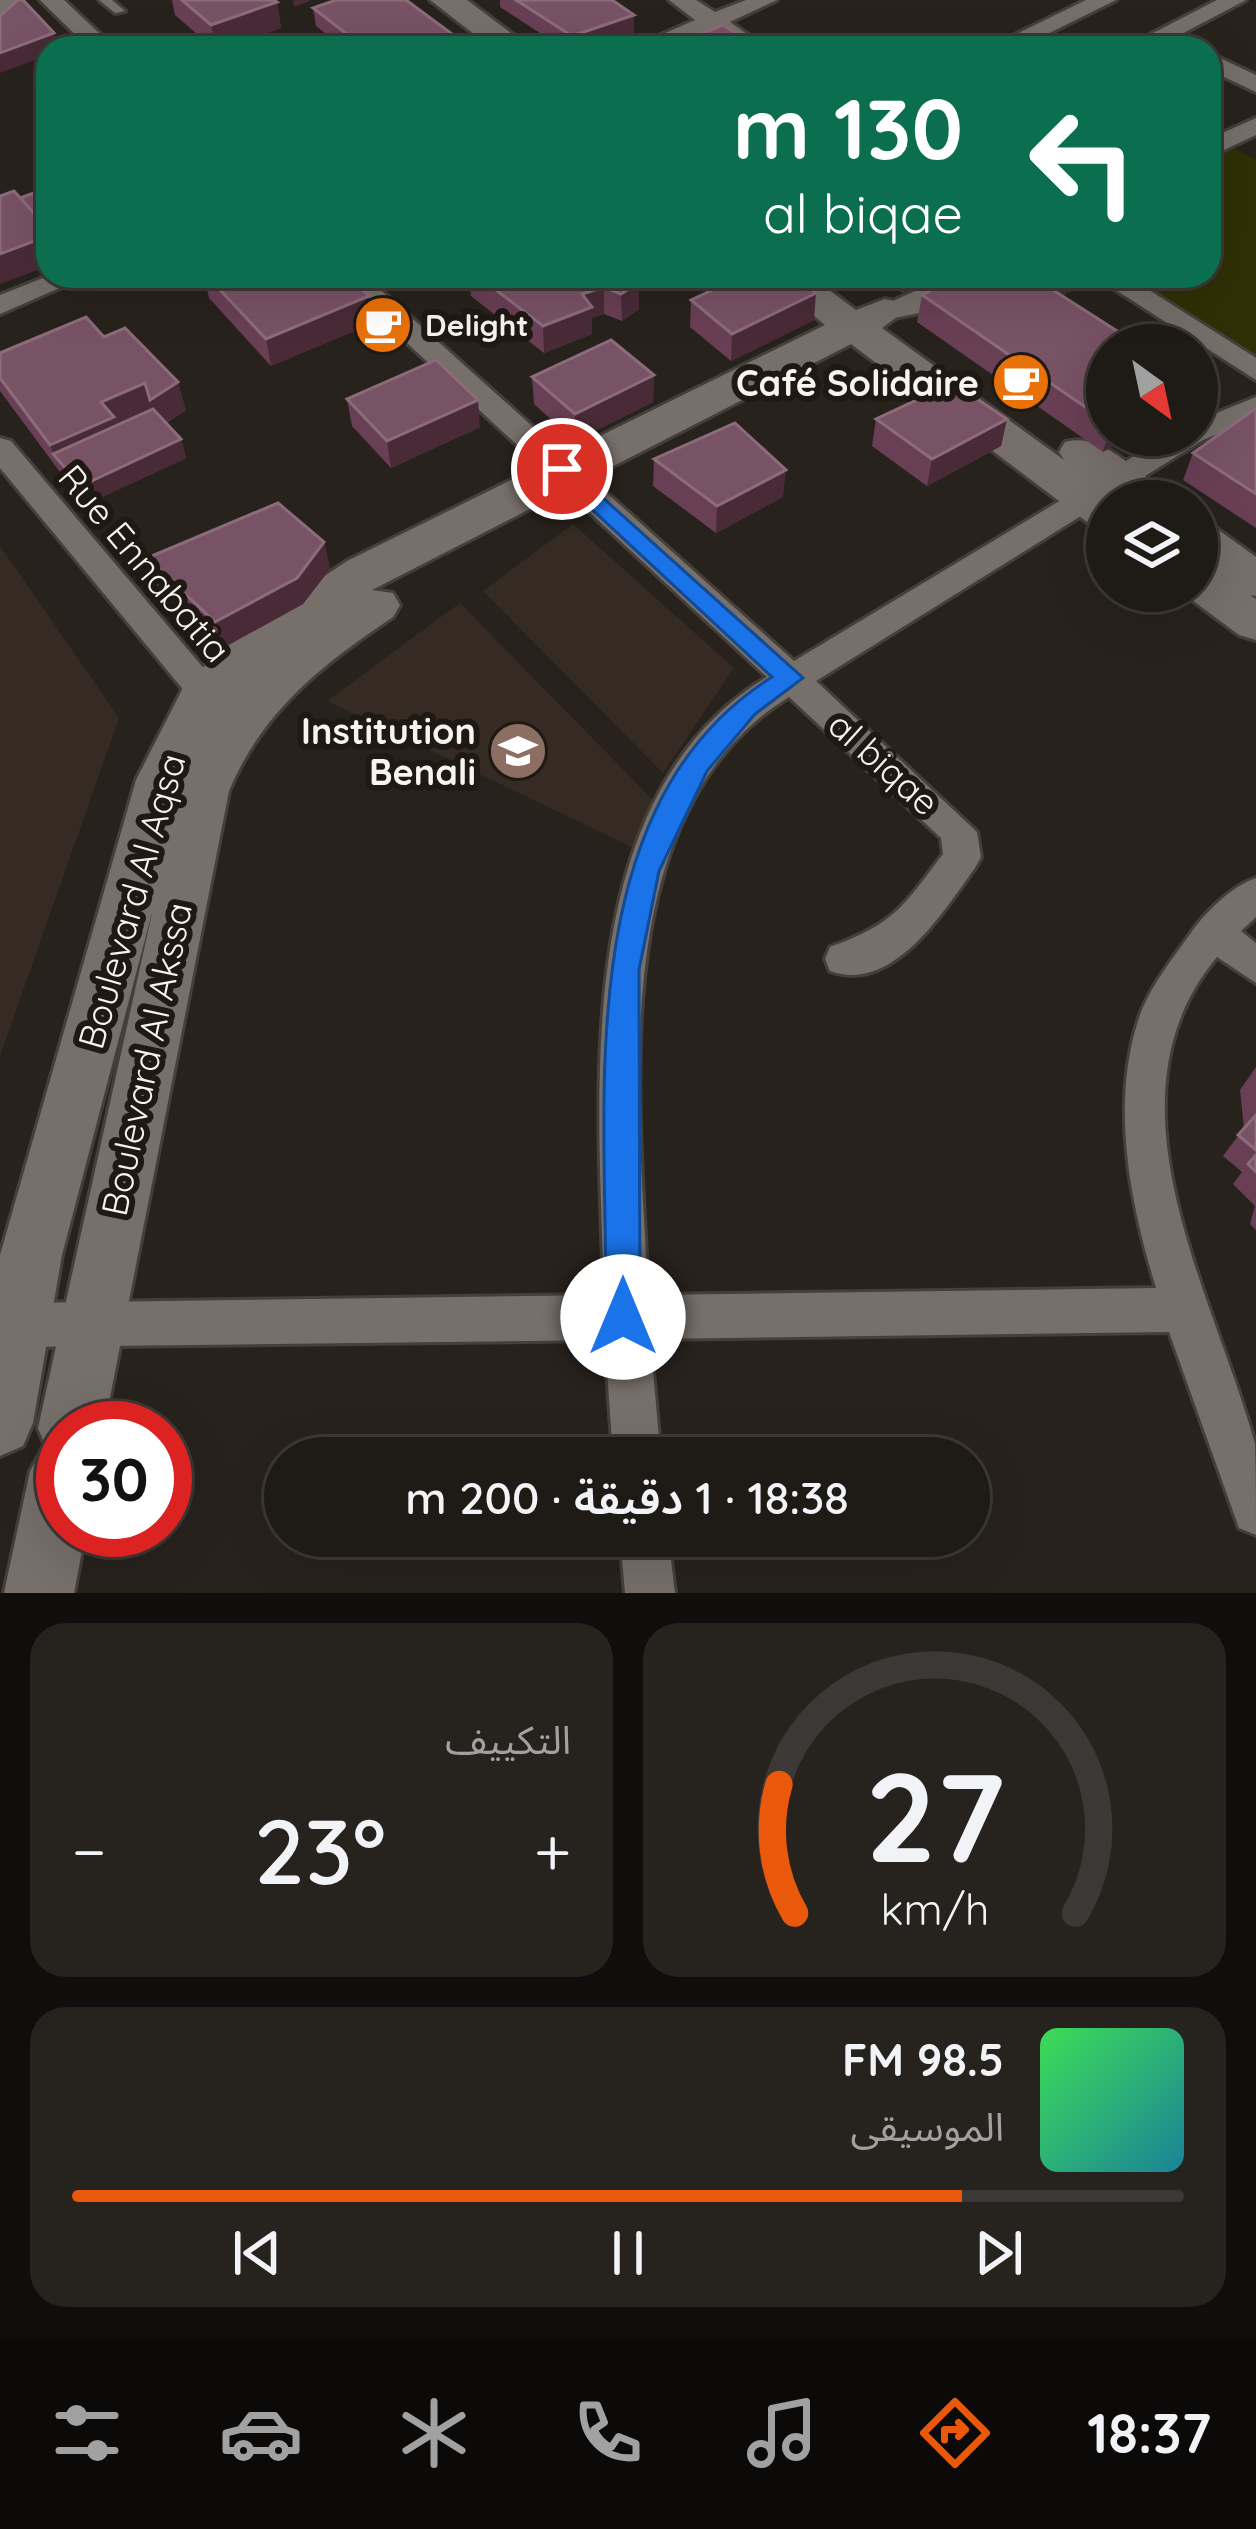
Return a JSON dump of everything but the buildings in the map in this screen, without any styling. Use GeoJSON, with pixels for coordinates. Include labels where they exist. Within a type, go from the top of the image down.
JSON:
{"type":"FeatureCollection","features":[{"type":"Feature","properties":{"kind":"street"},"geometry":{"type":"LineString","coordinates":[[0,6],[7,0]]}},
{"type":"Feature","properties":{"kind":"street"},"geometry":{"type":"LineString","coordinates":[[51,0],[90,36]]}},
{"type":"Feature","properties":{"kind":"street"},"geometry":{"type":"LineString","coordinates":[[446,0],[497,36]]}},
{"type":"Feature","properties":{"kind":"street"},"geometry":{"type":"LineString","coordinates":[[680,0],[736,36]]}},
{"type":"Feature","properties":{"kind":"street"},"geometry":{"type":"LineString","coordinates":[[674,36],[766,0]]}},
{"type":"Feature","properties":{"kind":"street"},"geometry":{"type":"LineString","coordinates":[[1027,36],[1106,0]]}},
{"type":"Feature","properties":{"kind":"street"},"geometry":{"type":"LineString","coordinates":[[1162,35],[1232,1],[1256,17]]}},
{"type":"Feature","properties":{"kind":"street"},"geometry":{"type":"LineString","coordinates":[[410,2],[454,36]]}},
{"type":"Feature","properties":{"kind":"street"},"geometry":{"type":"LineString","coordinates":[[1221,67],[1256,86]]}},
{"type":"Feature","properties":{"kind":"street"},"geometry":{"type":"LineString","coordinates":[[0,305],[43,288]]}},
{"type":"Feature","properties":{"kind":"street","name":"al biqae"},"geometry":{"type":"LineString","coordinates":[[363,288],[949,820],[963,845],[962,857],[889,947],[844,959]]}},
{"type":"Feature","properties":{"kind":"street"},"geometry":{"type":"LineString","coordinates":[[812,288],[885,321]]}},
{"type":"Feature","properties":{"kind":"street"},"geometry":{"type":"LineString","coordinates":[[848,288],[1091,480]]}},
{"type":"Feature","properties":{"kind":"street"},"geometry":{"type":"LineString","coordinates":[[885,321],[946,288]]}},
{"type":"Feature","properties":{"kind":"street"},"geometry":{"type":"LineString","coordinates":[[1127,288],[1256,371]]}},
{"type":"Feature","properties":{"kind":"street","name":"Boulevard Al Akssa"},"geometry":{"type":"LineString","coordinates":[[76,1401],[218,709],[574,479],[885,321]]}},
{"type":"Feature","properties":{"kind":"street"},"geometry":{"type":"LineString","coordinates":[[1218,423],[1256,407]]}},
{"type":"Feature","properties":{"kind":"street","name":"Rue Ennabatia"},"geometry":{"type":"LineString","coordinates":[[0,448],[218,709]]}},
{"type":"Feature","properties":{"kind":"street"},"geometry":{"type":"LineString","coordinates":[[1136,480],[1166,456]]}},
{"type":"Feature","properties":{"kind":"street"},"geometry":{"type":"LineString","coordinates":[[635,1437],[623,1317],[624,970],[639,892],[656,838],[697,764],[746,706],[1086,514]]}},
{"type":"Feature","properties":{"kind":"street"},"geometry":{"type":"LineString","coordinates":[[1218,552],[1256,580]]}},
{"type":"Feature","properties":{"kind":"street"},"geometry":{"type":"LineString","coordinates":[[1218,595],[1256,623]]}},
{"type":"Feature","properties":{"kind":"street","name":"Boulevard Al Aqsa"},"geometry":{"type":"LineString","coordinates":[[0,1423],[20,1325],[16,1256],[161,780],[218,709]]}},
{"type":"Feature","properties":{"kind":"street"},"geometry":{"type":"LineString","coordinates":[[1256,893],[1214,930],[1180,976],[1156,1026],[1145,1084],[1155,1203],[1184,1310],[1256,1510]]}},
{"type":"Feature","properties":{"kind":"street"},"geometry":{"type":"LineString","coordinates":[[1214,930],[1256,966]]}},
{"type":"Feature","properties":{"kind":"street"},"geometry":{"type":"LineString","coordinates":[[20,1325],[1184,1310]]}},
{"type":"Feature","properties":{"kind":"street"},"geometry":{"type":"LineString","coordinates":[[39,1593],[46,1557]]}},
{"type":"Feature","properties":{"kind":"street"},"geometry":{"type":"LineString","coordinates":[[646,1557],[650,1593]]}},
{"type":"Feature","properties":{"kind":"lane"},"geometry":{"type":"LineString","coordinates":[[105,0],[119,11]]}},
{"type":"Feature","properties":{"kind":"shaded area"},"geometry":{"type":"Polygon","coordinates":[[[1234,148],[1256,160],[1256,358],[1218,333],[1218,324],[1204,324],[1148,288],[1221,288],[1221,155],[1234,148]]]}},
{"type":"Feature","properties":{"kind":"shaded area"},"geometry":{"type":"Polygon","coordinates":[[[573,524],[734,668],[663,773],[483,591],[573,524]]]}},
{"type":"Feature","properties":{"kind":"shaded area"},"geometry":{"type":"Polygon","coordinates":[[[0,546],[119,718],[0,1056],[0,546]]]}},
{"type":"Feature","properties":{"kind":"shaded area","name":"Institution Benali"},"geometry":{"type":"Polygon","coordinates":[[[460,603],[653,800],[632,847],[327,701],[460,603]]]}},
{"type":"Feature","properties":{"kind":"place","name":"Delight"},"geometry":{"type":"Point","coordinates":[383,325]}},
{"type":"Feature","properties":{"kind":"place","name":"Café Solidaire"},"geometry":{"type":"Point","coordinates":[1021,382]}},
{"type":"Feature","properties":{"kind":"place","name":"Institution Benali"},"geometry":{"type":"Point","coordinates":[518,751]}},
{"type":"Feature","properties":{"kind":"route"},"geometry":{"type":"LineString","coordinates":[[562,469],[790,678],[746,706],[697,764],[656,838],[644,871],[624,970],[623,1317]]}}]}
